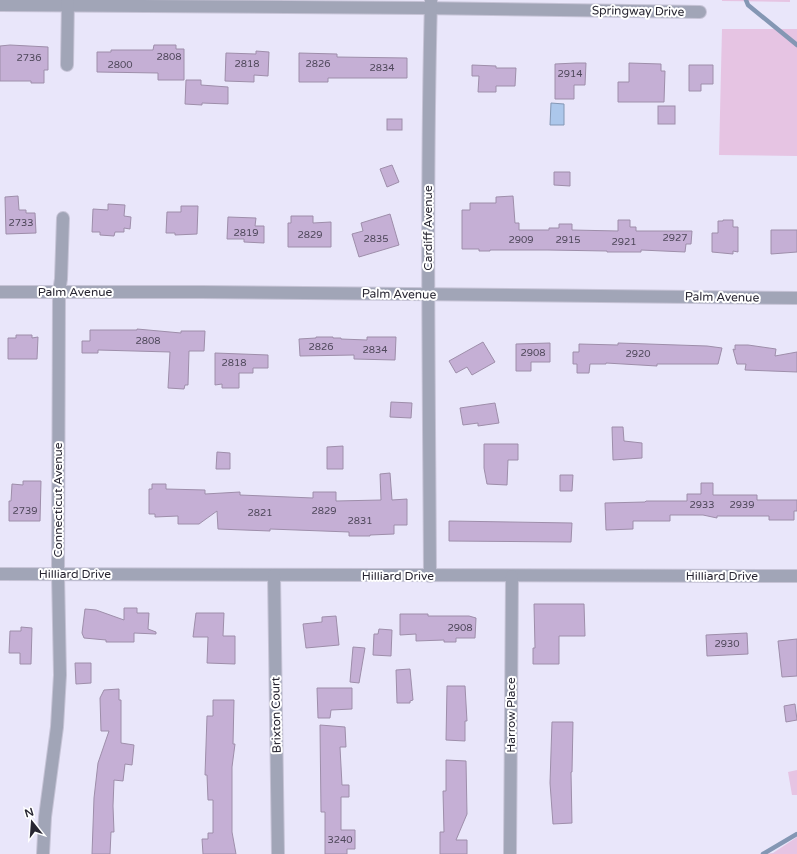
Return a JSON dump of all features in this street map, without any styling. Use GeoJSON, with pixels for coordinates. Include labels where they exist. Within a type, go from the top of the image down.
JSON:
{"type":"FeatureCollection","features":[{"type":"Feature","properties":{"kind":"street","name":"Springway Drive"},"geometry":{"type":"LineString","coordinates":[[0,5],[68,3],[431,4],[700,12]]}},
{"type":"Feature","properties":{"kind":"street"},"geometry":{"type":"LineString","coordinates":[[67,65],[68,3]]}},
{"type":"Feature","properties":{"kind":"street","name":"Cardiff Avenue"},"geometry":{"type":"LineString","coordinates":[[430,576],[428,143],[431,4]]}},
{"type":"Feature","properties":{"kind":"street","name":"Connecticut Avenue"},"geometry":{"type":"LineString","coordinates":[[43,854],[45,817],[59,703],[59,292],[61,279],[63,218]]}},
{"type":"Feature","properties":{"kind":"street","name":"Palm Avenue"},"geometry":{"type":"LineString","coordinates":[[0,292],[201,292],[797,298]]}},
{"type":"Feature","properties":{"kind":"street","name":"Hilliard Drive"},"geometry":{"type":"LineString","coordinates":[[0,574],[797,576]]}},
{"type":"Feature","properties":{"kind":"street","name":"Brixton Court"},"geometry":{"type":"LineString","coordinates":[[274,575],[278,854]]}},
{"type":"Feature","properties":{"kind":"street","name":"Harrow Place"},"geometry":{"type":"LineString","coordinates":[[510,854],[512,576]]}},
{"type":"Feature","properties":{"kind":"shaded area"},"geometry":{"type":"Polygon","coordinates":[[[790,0],[790,2],[722,1],[790,0]]]}},
{"type":"Feature","properties":{"kind":"shaded area"},"geometry":{"type":"Polygon","coordinates":[[[722,29],[797,29],[797,156],[719,155],[722,29]]]}},
{"type":"Feature","properties":{"kind":"shaded area"},"geometry":{"type":"Polygon","coordinates":[[[797,770],[797,795],[792,795],[788,772],[797,770]]]}},
{"type":"Feature","properties":{"kind":"shaded area"},"geometry":{"type":"Polygon","coordinates":[[[797,837],[797,854],[765,854],[773,853],[797,837]]]}},
{"type":"Feature","properties":{"kind":"water"},"geometry":{"type":"Polygon","coordinates":[[[551,103],[564,104],[564,125],[550,125],[551,103]]]}},
{"type":"Feature","properties":{"kind":"building"},"geometry":{"type":"Polygon","coordinates":[[[10,45],[48,47],[48,70],[44,70],[44,83],[31,83],[31,81],[0,81],[0,46],[10,45]]]}},
{"type":"Feature","properties":{"kind":"building"},"geometry":{"type":"Polygon","coordinates":[[[154,45],[176,45],[176,49],[184,49],[184,80],[158,80],[158,73],[97,72],[97,52],[111,52],[111,50],[153,50],[154,45]]]}},
{"type":"Feature","properties":{"kind":"building"},"geometry":{"type":"Polygon","coordinates":[[[256,51],[269,52],[268,76],[254,75],[254,82],[225,81],[226,53],[256,54],[256,51]]]}},
{"type":"Feature","properties":{"kind":"building"},"geometry":{"type":"Polygon","coordinates":[[[299,53],[337,54],[337,57],[407,58],[407,78],[328,78],[328,82],[299,82],[299,53]]]}},
{"type":"Feature","properties":{"kind":"building"},"geometry":{"type":"Polygon","coordinates":[[[586,63],[585,85],[574,85],[574,99],[555,99],[555,64],[586,63]]]}},
{"type":"Feature","properties":{"kind":"building"},"geometry":{"type":"Polygon","coordinates":[[[629,63],[661,64],[661,71],[665,71],[664,102],[618,102],[618,82],[629,82],[629,63]]]}},
{"type":"Feature","properties":{"kind":"building"},"geometry":{"type":"Polygon","coordinates":[[[472,65],[496,66],[496,68],[516,68],[515,86],[496,86],[496,92],[478,92],[479,76],[472,76],[472,65]]]}},
{"type":"Feature","properties":{"kind":"building"},"geometry":{"type":"Polygon","coordinates":[[[689,65],[713,65],[713,84],[701,84],[701,91],[689,91],[689,65]]]}},
{"type":"Feature","properties":{"kind":"building"},"geometry":{"type":"Polygon","coordinates":[[[186,80],[201,80],[201,85],[228,87],[228,104],[185,104],[186,80]]]}},
{"type":"Feature","properties":{"kind":"building"},"geometry":{"type":"Polygon","coordinates":[[[658,106],[675,106],[675,124],[658,124],[658,106]]]}},
{"type":"Feature","properties":{"kind":"building"},"geometry":{"type":"Polygon","coordinates":[[[387,119],[402,119],[402,130],[387,130],[387,119]]]}},
{"type":"Feature","properties":{"kind":"building"},"geometry":{"type":"Polygon","coordinates":[[[392,165],[399,182],[387,187],[380,169],[392,165]]]}},
{"type":"Feature","properties":{"kind":"building"},"geometry":{"type":"Polygon","coordinates":[[[554,172],[570,172],[570,186],[554,185],[554,172]]]}},
{"type":"Feature","properties":{"kind":"building"},"geometry":{"type":"Polygon","coordinates":[[[18,196],[19,210],[26,210],[26,213],[35,213],[36,233],[6,234],[5,197],[18,196]]]}},
{"type":"Feature","properties":{"kind":"building"},"geometry":{"type":"Polygon","coordinates":[[[513,196],[515,223],[519,223],[519,230],[549,230],[549,228],[559,228],[559,224],[572,224],[572,230],[618,231],[618,220],[630,220],[630,227],[636,227],[636,231],[692,231],[691,244],[686,244],[685,252],[641,250],[641,252],[548,250],[479,251],[479,249],[462,249],[462,210],[470,210],[470,203],[496,203],[496,197],[513,196]]]}},
{"type":"Feature","properties":{"kind":"building"},"geometry":{"type":"Polygon","coordinates":[[[108,204],[125,205],[124,216],[131,217],[130,229],[124,228],[124,232],[115,232],[114,236],[100,235],[100,232],[92,232],[93,209],[108,210],[108,204]]]}},
{"type":"Feature","properties":{"kind":"building"},"geometry":{"type":"Polygon","coordinates":[[[181,206],[198,206],[197,234],[175,235],[175,233],[166,233],[167,212],[181,212],[181,206]]]}},
{"type":"Feature","properties":{"kind":"building"},"geometry":{"type":"Polygon","coordinates":[[[390,214],[399,245],[359,257],[352,234],[363,231],[361,223],[390,214]]]}},
{"type":"Feature","properties":{"kind":"building"},"geometry":{"type":"Polygon","coordinates":[[[291,216],[313,216],[313,223],[331,222],[331,247],[288,247],[288,223],[291,223],[291,216]]]}},
{"type":"Feature","properties":{"kind":"building"},"geometry":{"type":"Polygon","coordinates":[[[228,217],[256,218],[255,226],[264,226],[264,243],[244,242],[244,239],[227,239],[228,217]]]}},
{"type":"Feature","properties":{"kind":"building"},"geometry":{"type":"Polygon","coordinates":[[[733,220],[733,227],[738,227],[738,252],[733,251],[733,254],[712,252],[712,233],[718,233],[718,221],[733,220]]]}},
{"type":"Feature","properties":{"kind":"building"},"geometry":{"type":"Polygon","coordinates":[[[771,230],[797,230],[797,252],[771,254],[771,230]]]}},
{"type":"Feature","properties":{"kind":"building"},"geometry":{"type":"Polygon","coordinates":[[[137,329],[181,333],[181,331],[205,331],[204,351],[189,351],[188,385],[185,385],[184,389],[168,388],[170,352],[98,350],[98,353],[82,353],[82,341],[90,341],[90,330],[137,329]]]}},
{"type":"Feature","properties":{"kind":"building"},"geometry":{"type":"Polygon","coordinates":[[[16,335],[32,335],[32,338],[38,337],[37,359],[8,359],[8,338],[16,338],[16,335]]]}},
{"type":"Feature","properties":{"kind":"building"},"geometry":{"type":"Polygon","coordinates":[[[316,337],[367,340],[367,337],[396,337],[395,360],[354,359],[354,355],[300,356],[299,339],[316,337]]]}},
{"type":"Feature","properties":{"kind":"building"},"geometry":{"type":"Polygon","coordinates":[[[483,342],[495,362],[472,375],[467,367],[456,373],[449,361],[483,342]]]}},
{"type":"Feature","properties":{"kind":"building"},"geometry":{"type":"Polygon","coordinates":[[[550,343],[550,362],[531,362],[531,371],[516,371],[516,344],[550,343]]]}},
{"type":"Feature","properties":{"kind":"building"},"geometry":{"type":"Polygon","coordinates":[[[618,343],[707,346],[722,348],[718,364],[657,364],[657,366],[606,363],[590,364],[589,373],[577,373],[577,364],[573,364],[573,352],[579,352],[579,344],[618,345],[618,343]]]}},
{"type":"Feature","properties":{"kind":"building"},"geometry":{"type":"Polygon","coordinates":[[[735,345],[748,345],[776,349],[775,356],[797,352],[797,372],[745,370],[746,364],[737,364],[733,349],[735,350],[735,345]]]}},
{"type":"Feature","properties":{"kind":"building"},"geometry":{"type":"Polygon","coordinates":[[[215,353],[268,355],[268,368],[253,368],[253,373],[239,373],[239,388],[222,388],[222,384],[215,385],[215,353]]]}},
{"type":"Feature","properties":{"kind":"building"},"geometry":{"type":"Polygon","coordinates":[[[391,402],[412,403],[411,418],[390,417],[391,402]]]}},
{"type":"Feature","properties":{"kind":"building"},"geometry":{"type":"Polygon","coordinates":[[[495,403],[499,423],[478,426],[478,423],[463,425],[460,408],[495,403]]]}},
{"type":"Feature","properties":{"kind":"building"},"geometry":{"type":"Polygon","coordinates":[[[612,427],[623,427],[624,441],[642,443],[642,458],[613,460],[612,427]]]}},
{"type":"Feature","properties":{"kind":"building"},"geometry":{"type":"Polygon","coordinates":[[[484,444],[518,444],[518,460],[508,460],[507,485],[487,484],[484,468],[484,444]]]}},
{"type":"Feature","properties":{"kind":"building"},"geometry":{"type":"Polygon","coordinates":[[[343,446],[343,469],[327,469],[327,447],[343,446]]]}},
{"type":"Feature","properties":{"kind":"building"},"geometry":{"type":"Polygon","coordinates":[[[217,452],[230,453],[230,469],[216,469],[217,452]]]}},
{"type":"Feature","properties":{"kind":"building"},"geometry":{"type":"Polygon","coordinates":[[[390,473],[392,500],[407,499],[407,525],[394,525],[394,534],[349,536],[349,532],[218,529],[217,511],[199,524],[178,524],[178,516],[155,517],[155,514],[149,514],[149,489],[152,489],[152,484],[166,484],[166,489],[205,490],[205,494],[240,492],[240,495],[313,498],[313,492],[336,492],[336,501],[381,500],[380,474],[390,473]]]}},
{"type":"Feature","properties":{"kind":"building"},"geometry":{"type":"Polygon","coordinates":[[[560,475],[573,475],[572,491],[560,491],[560,475]]]}},
{"type":"Feature","properties":{"kind":"building"},"geometry":{"type":"Polygon","coordinates":[[[23,481],[41,481],[40,521],[9,521],[9,501],[11,501],[12,484],[23,485],[23,481]]]}},
{"type":"Feature","properties":{"kind":"building"},"geometry":{"type":"Polygon","coordinates":[[[701,483],[713,483],[713,495],[757,495],[757,500],[797,500],[797,511],[794,511],[794,520],[769,520],[769,516],[717,516],[717,518],[703,515],[670,515],[670,521],[633,521],[633,529],[606,530],[605,503],[687,501],[687,494],[701,494],[701,483]]]}},
{"type":"Feature","properties":{"kind":"building"},"geometry":{"type":"Polygon","coordinates":[[[449,521],[572,523],[571,542],[449,541],[449,521]]]}},
{"type":"Feature","properties":{"kind":"building"},"geometry":{"type":"Polygon","coordinates":[[[534,604],[584,604],[585,636],[559,636],[559,664],[533,664],[533,648],[535,648],[534,604]]]}},
{"type":"Feature","properties":{"kind":"building"},"geometry":{"type":"Polygon","coordinates":[[[124,608],[137,608],[137,613],[149,613],[148,629],[156,632],[156,634],[134,633],[134,642],[106,642],[106,640],[84,638],[82,633],[85,609],[96,610],[124,620],[124,608]]]}},
{"type":"Feature","properties":{"kind":"building"},"geometry":{"type":"Polygon","coordinates":[[[196,613],[224,613],[223,636],[235,636],[235,664],[207,663],[208,637],[193,637],[196,613]]]}},
{"type":"Feature","properties":{"kind":"building"},"geometry":{"type":"Polygon","coordinates":[[[400,614],[469,616],[476,618],[475,638],[456,638],[456,642],[444,642],[444,640],[416,641],[416,634],[400,635],[400,614]]]}},
{"type":"Feature","properties":{"kind":"building"},"geometry":{"type":"Polygon","coordinates":[[[336,616],[339,645],[306,648],[303,624],[322,622],[322,617],[336,616]]]}},
{"type":"Feature","properties":{"kind":"building"},"geometry":{"type":"Polygon","coordinates":[[[21,627],[32,628],[31,664],[20,664],[20,653],[9,653],[10,631],[21,631],[21,627]]]}},
{"type":"Feature","properties":{"kind":"building"},"geometry":{"type":"Polygon","coordinates":[[[379,629],[392,630],[391,656],[373,655],[374,634],[378,634],[379,629]]]}},
{"type":"Feature","properties":{"kind":"building"},"geometry":{"type":"Polygon","coordinates":[[[747,633],[748,654],[707,656],[706,635],[747,633]]]}},
{"type":"Feature","properties":{"kind":"building"},"geometry":{"type":"Polygon","coordinates":[[[797,639],[797,676],[782,677],[778,641],[797,639]]]}},
{"type":"Feature","properties":{"kind":"building"},"geometry":{"type":"Polygon","coordinates":[[[353,647],[365,648],[359,683],[350,682],[353,647]]]}},
{"type":"Feature","properties":{"kind":"building"},"geometry":{"type":"Polygon","coordinates":[[[75,663],[91,663],[91,683],[76,684],[75,663]]]}},
{"type":"Feature","properties":{"kind":"building"},"geometry":{"type":"Polygon","coordinates":[[[410,669],[413,700],[410,701],[410,703],[397,703],[396,670],[410,669]]]}},
{"type":"Feature","properties":{"kind":"building"},"geometry":{"type":"Polygon","coordinates":[[[447,686],[465,686],[467,721],[465,721],[465,741],[446,740],[447,686]]]}},
{"type":"Feature","properties":{"kind":"building"},"geometry":{"type":"Polygon","coordinates":[[[317,688],[352,688],[352,709],[331,710],[330,718],[318,718],[317,688]]]}},
{"type":"Feature","properties":{"kind":"building"},"geometry":{"type":"Polygon","coordinates":[[[119,689],[119,700],[121,700],[121,743],[134,745],[132,765],[125,764],[123,781],[114,780],[114,832],[111,832],[110,854],[92,854],[94,798],[98,763],[109,731],[101,731],[100,698],[104,690],[119,689]]]}},
{"type":"Feature","properties":{"kind":"building"},"geometry":{"type":"Polygon","coordinates":[[[213,700],[234,700],[233,744],[235,744],[232,767],[232,832],[236,854],[203,854],[202,839],[208,839],[208,833],[213,833],[213,800],[208,800],[207,775],[205,775],[207,716],[213,716],[213,700]]]}},
{"type":"Feature","properties":{"kind":"building"},"geometry":{"type":"Polygon","coordinates":[[[795,704],[797,720],[786,722],[784,706],[795,704]]]}},
{"type":"Feature","properties":{"kind":"building"},"geometry":{"type":"Polygon","coordinates":[[[552,722],[573,722],[571,772],[572,823],[553,824],[550,783],[552,722]]]}},
{"type":"Feature","properties":{"kind":"building"},"geometry":{"type":"Polygon","coordinates":[[[320,725],[345,727],[346,747],[340,747],[342,785],[349,785],[349,797],[341,797],[341,830],[355,830],[355,849],[347,849],[347,854],[325,854],[325,812],[321,812],[320,725]]]}},
{"type":"Feature","properties":{"kind":"building"},"geometry":{"type":"Polygon","coordinates":[[[446,760],[466,761],[467,814],[456,840],[467,840],[467,854],[440,854],[440,832],[444,832],[443,791],[446,791],[446,760]]]}},
{"type":"Feature","properties":{"kind":"waterway"},"geometry":{"type":"LineString","coordinates":[[746,0],[748,5],[797,45]]}},
{"type":"Feature","properties":{"kind":"waterway"},"geometry":{"type":"LineString","coordinates":[[763,854],[797,834]]}}]}
